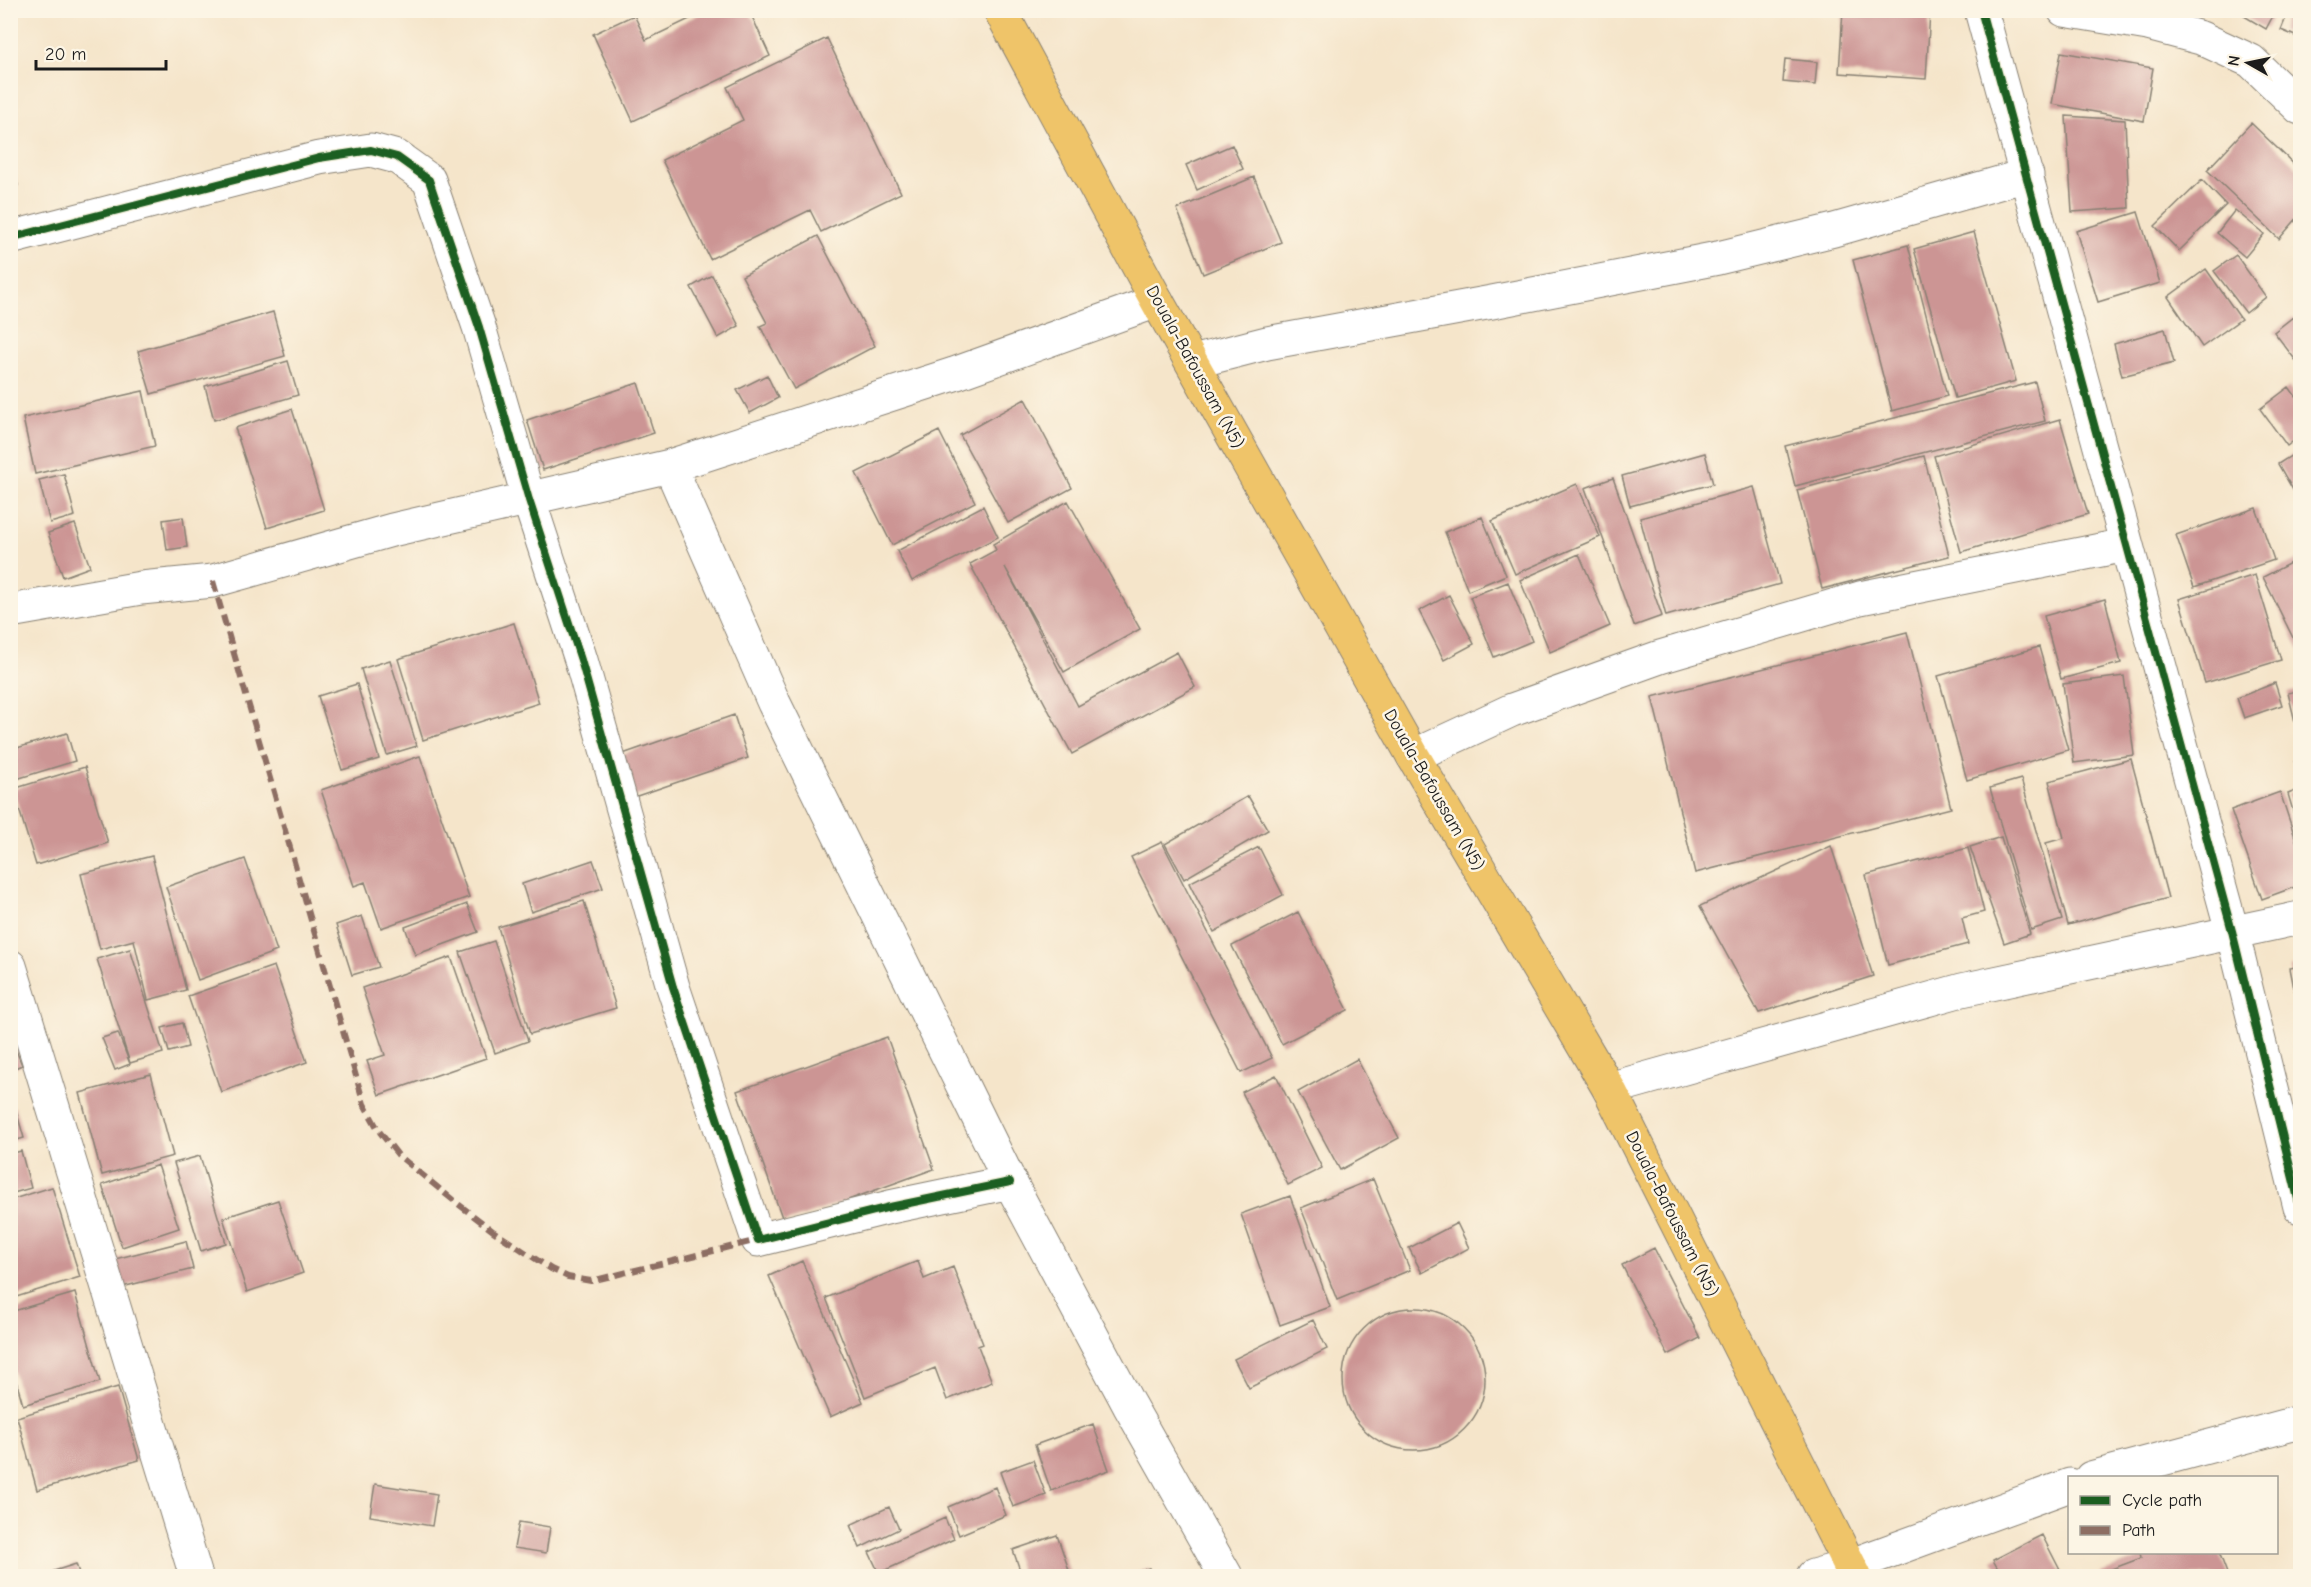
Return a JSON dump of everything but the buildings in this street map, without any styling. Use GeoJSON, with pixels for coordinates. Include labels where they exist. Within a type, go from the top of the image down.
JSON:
{"type":"FeatureCollection","features":[{"type":"Feature","properties":{"kind":"highway","name":"Douala-Bafoussam (N5)"},"geometry":{"type":"LineString","coordinates":[[1000,10],[1157,301],[1413,756],[1609,1089],[1852,1571]]}},
{"type":"Feature","properties":{"kind":"street"},"geometry":{"type":"LineString","coordinates":[[1981,10],[2232,931],[2301,1207]]}},
{"type":"Feature","properties":{"kind":"street"},"geometry":{"type":"LineString","coordinates":[[2064,10],[2148,24],[2201,38],[2251,61],[2301,108]]}},
{"type":"Feature","properties":{"kind":"street"},"geometry":{"type":"LineString","coordinates":[[10,238],[319,158],[371,150],[397,157],[429,180],[479,327],[529,500],[581,660],[673,987],[758,1240],[890,1207],[1010,1182]]}},
{"type":"Feature","properties":{"kind":"street"},"geometry":{"type":"LineString","coordinates":[[1193,362],[1267,343],[1718,258],[1834,230],[2026,175]]}},
{"type":"Feature","properties":{"kind":"street"},"geometry":{"type":"LineString","coordinates":[[10,611],[141,588],[213,581],[392,530],[670,466],[954,374],[1157,301]]}},
{"type":"Feature","properties":{"kind":"street"},"geometry":{"type":"LineString","coordinates":[[670,466],[774,703],[1010,1182],[1129,1406],[1226,1576]]}},
{"type":"Feature","properties":{"kind":"street"},"geometry":{"type":"LineString","coordinates":[[1413,756],[1512,710],[1671,654],[1860,598],[2126,545]]}},
{"type":"Feature","properties":{"kind":"street"},"geometry":{"type":"LineString","coordinates":[[1609,1089],[1962,990],[2301,918]]}},
{"type":"Feature","properties":{"kind":"street"},"geometry":{"type":"LineString","coordinates":[[10,966],[196,1576]]}},
{"type":"Feature","properties":{"kind":"street"},"geometry":{"type":"LineString","coordinates":[[2098,1476],[2301,1422]]}},
{"type":"Feature","properties":{"kind":"street"},"geometry":{"type":"LineString","coordinates":[[1813,1576],[1852,1571],[2068,1486]]}},
{"type":"Feature","properties":{"kind":"marked path"},"geometry":{"type":"LineString","coordinates":[[213,581],[364,1104],[379,1131],[398,1155],[493,1231],[551,1269],[568,1277],[591,1281],[758,1240]]}},
{"type":"Feature","properties":{"kind":"cycle path"},"geometry":{"type":"LineString","coordinates":[[1981,10],[2232,931],[2300,1207]]}},
{"type":"Feature","properties":{"kind":"cycle path"},"geometry":{"type":"LineString","coordinates":[[10,238],[319,158],[371,150],[397,157],[429,180],[479,327],[529,500],[581,660],[673,987],[758,1240],[890,1207],[1010,1182]]}}]}
